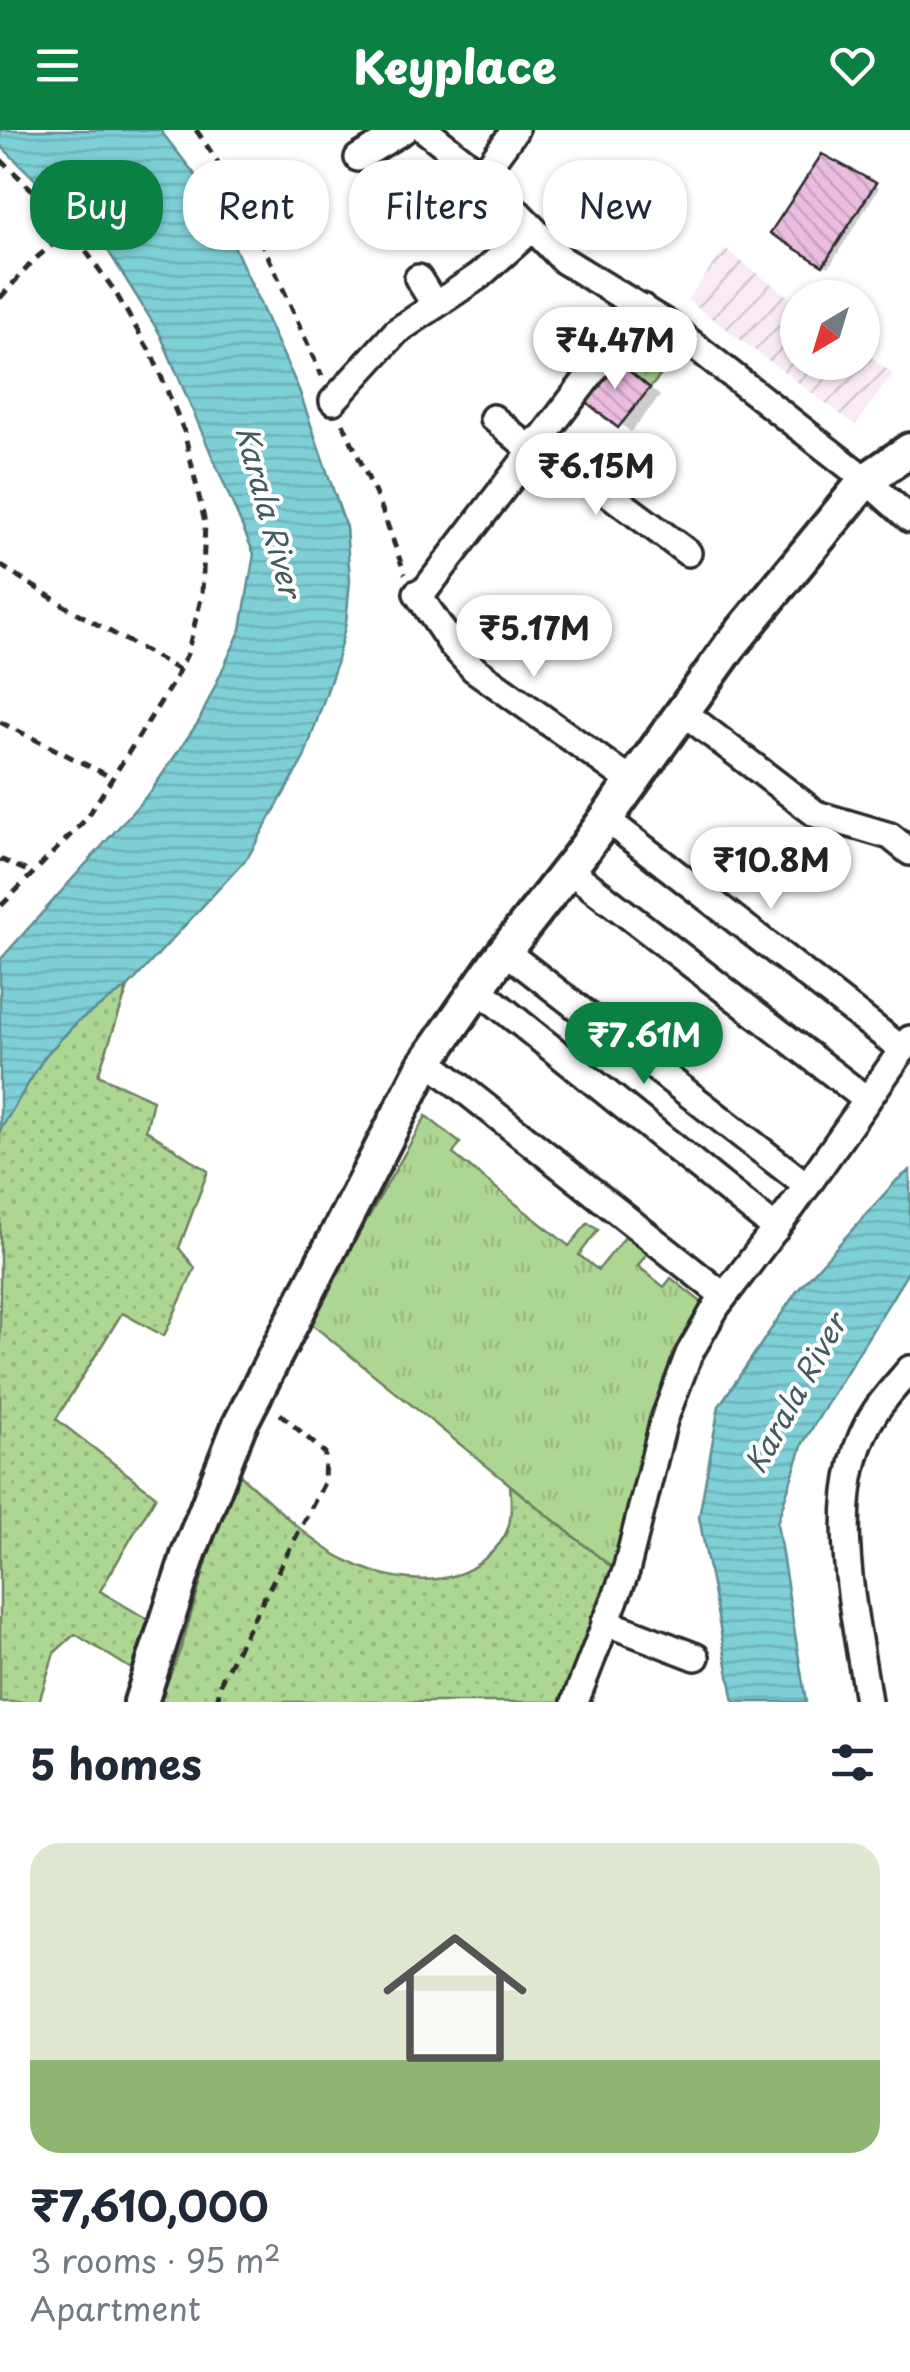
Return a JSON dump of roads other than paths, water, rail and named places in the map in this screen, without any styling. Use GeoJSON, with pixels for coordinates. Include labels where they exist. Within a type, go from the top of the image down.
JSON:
{"type":"FeatureCollection","features":[{"type":"Feature","properties":{"kind":"main road"},"geometry":{"type":"LineString","coordinates":[[142,1702],[212,1490],[254,1394],[428,1061],[742,631],[866,480],[910,450]]}},
{"type":"Feature","properties":{"kind":"street"},"geometry":{"type":"LineString","coordinates":[[358,158],[404,130]]}},
{"type":"Feature","properties":{"kind":"street"},"geometry":{"type":"LineString","coordinates":[[425,130],[464,160]]}},
{"type":"Feature","properties":{"kind":"street"},"geometry":{"type":"LineString","coordinates":[[492,160],[515,130]]}},
{"type":"Feature","properties":{"kind":"street"},"geometry":{"type":"LineString","coordinates":[[523,221],[563,260],[642,307],[866,480],[910,519]]}},
{"type":"Feature","properties":{"kind":"street"},"geometry":{"type":"LineString","coordinates":[[333,401],[397,331],[479,276],[531,230]]}},
{"type":"Feature","properties":{"kind":"street"},"geometry":{"type":"LineString","coordinates":[[418,278],[435,305]]}},
{"type":"Feature","properties":{"kind":"street"},"geometry":{"type":"LineString","coordinates":[[632,782],[474,668],[452,645],[418,595],[642,307]]}},
{"type":"Feature","properties":{"kind":"street"},"geometry":{"type":"LineString","coordinates":[[493,418],[688,553]]}},
{"type":"Feature","properties":{"kind":"street"},"geometry":{"type":"LineString","coordinates":[[683,712],[816,814],[890,836],[910,852]]}},
{"type":"Feature","properties":{"kind":"street"},"geometry":{"type":"LineString","coordinates":[[575,1702],[626,1571],[664,1420],[690,1354],[724,1296],[906,1044],[606,818]]}},
{"type":"Feature","properties":{"kind":"street"},"geometry":{"type":"LineString","coordinates":[[568,870],[867,1100]]}},
{"type":"Feature","properties":{"kind":"street"},"geometry":{"type":"LineString","coordinates":[[505,951],[807,1186]]}},
{"type":"Feature","properties":{"kind":"street"},"geometry":{"type":"LineString","coordinates":[[478,989],[776,1228]]}},
{"type":"Feature","properties":{"kind":"street"},"geometry":{"type":"LineString","coordinates":[[428,1061],[724,1296]]}},
{"type":"Feature","properties":{"kind":"street"},"geometry":{"type":"LineString","coordinates":[[868,1702],[850,1575],[847,1510],[852,1470],[874,1413],[910,1370]]}},
{"type":"Feature","properties":{"kind":"street"},"geometry":{"type":"LineString","coordinates":[[605,1622],[696,1657]]}},
{"type":"Feature","properties":{"kind":"water","name":"Karala River"},"geometry":{"type":"Polygon","coordinates":[[[0,130],[160,130],[184,160],[183,250],[236,250],[299,390],[346,527],[350,580],[346,623],[335,668],[304,758],[248,857],[128,987],[78,1021],[45,1056],[0,1130],[0,960],[151,791],[199,721],[241,629],[254,554],[160,334],[107,250],[163,250],[163,160],[30,160],[30,174],[0,145],[0,130]]]}},
{"type":"Feature","properties":{"kind":"water","name":"Karala River"},"geometry":{"type":"Polygon","coordinates":[[[910,1170],[910,1269],[803,1443],[777,1523],[806,1702],[734,1702],[699,1517],[719,1406],[797,1291],[910,1170]]]}}]}
